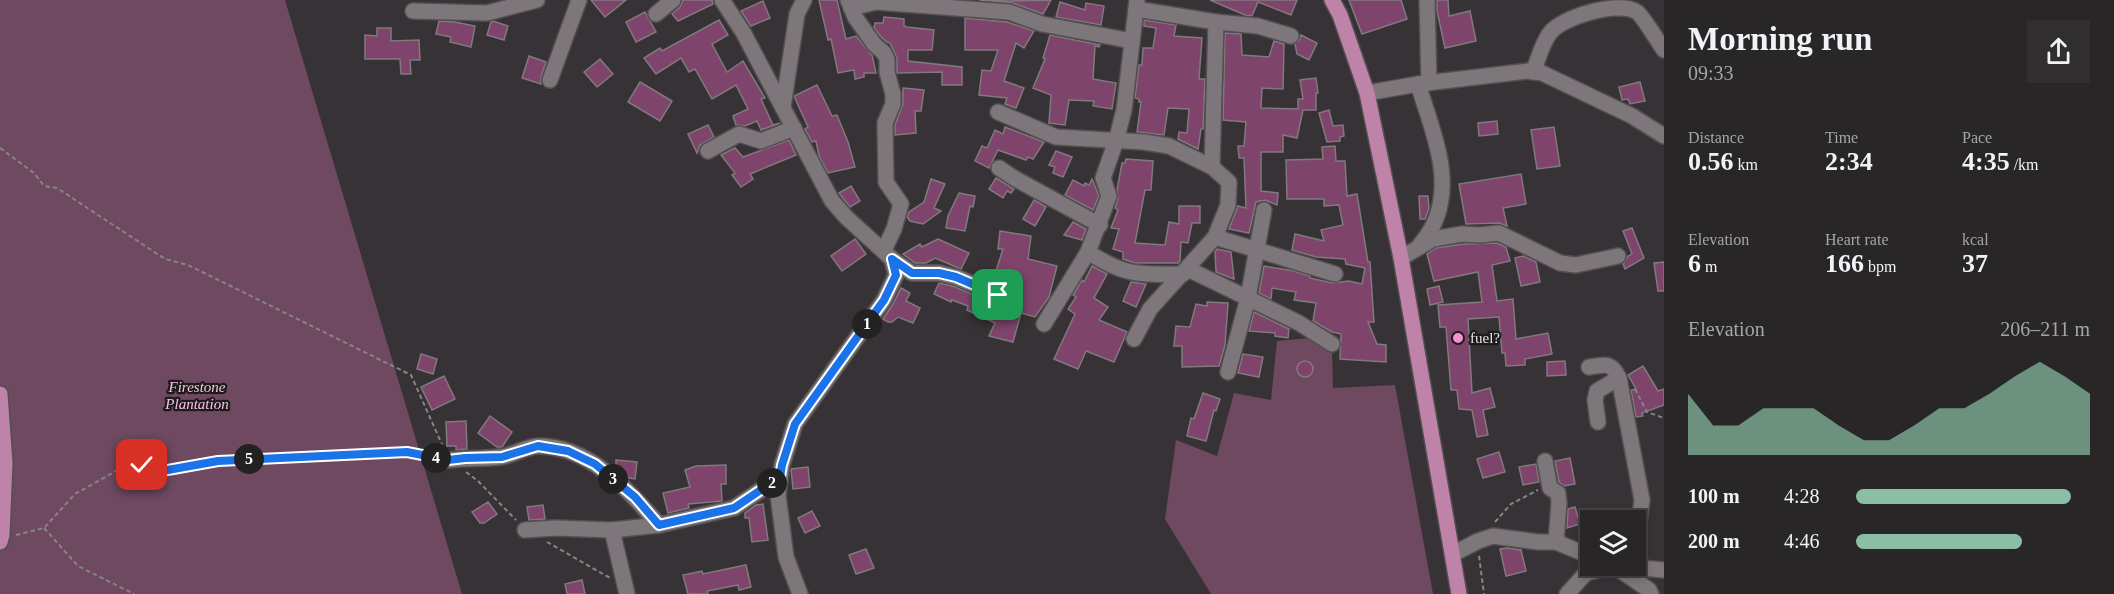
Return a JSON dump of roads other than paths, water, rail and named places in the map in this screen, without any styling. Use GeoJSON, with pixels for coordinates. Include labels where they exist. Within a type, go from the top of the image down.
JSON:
{"type":"FeatureCollection","features":[{"type":"Feature","properties":{"kind":"main road"},"geometry":{"type":"LineString","coordinates":[[1332,0],[1340,15],[1367,93],[1401,258],[1460,594]]}},
{"type":"Feature","properties":{"kind":"main road"},"geometry":{"type":"LineString","coordinates":[[0,394],[5,463],[1,538]]}},
{"type":"Feature","properties":{"kind":"street"},"geometry":{"type":"LineString","coordinates":[[423,8],[487,13],[537,0]]}},
{"type":"Feature","properties":{"kind":"street"},"geometry":{"type":"LineString","coordinates":[[550,81],[579,0]]}},
{"type":"Feature","properties":{"kind":"street"},"geometry":{"type":"LineString","coordinates":[[656,14],[673,0]]}},
{"type":"Feature","properties":{"kind":"street"},"geometry":{"type":"LineString","coordinates":[[722,0],[743,32],[832,201],[847,218],[912,273],[939,273],[956,277],[998,295]]}},
{"type":"Feature","properties":{"kind":"street"},"geometry":{"type":"LineString","coordinates":[[783,107],[797,14],[804,0]]}},
{"type":"Feature","properties":{"kind":"street"},"geometry":{"type":"LineString","coordinates":[[1420,245],[1435,222],[1441,199],[1442,162],[1423,84],[1427,0]]}},
{"type":"Feature","properties":{"kind":"street"},"geometry":{"type":"LineString","coordinates":[[801,594],[786,557],[778,495],[782,465],[795,424],[884,300],[896,275],[888,254],[901,204],[886,182],[885,123],[893,104],[893,94],[884,53],[874,44],[855,17],[850,4],[876,2],[1009,12],[1042,24],[1132,41]]}},
{"type":"Feature","properties":{"kind":"street"},"geometry":{"type":"LineString","coordinates":[[1044,324],[1088,252],[1109,196],[1103,178],[1124,110],[1136,4],[1216,22],[1258,26],[1291,36]]}},
{"type":"Feature","properties":{"kind":"street"},"geometry":{"type":"LineString","coordinates":[[1533,72],[1548,34],[1558,24],[1604,8],[1624,8],[1637,12],[1664,50]]}},
{"type":"Feature","properties":{"kind":"street"},"geometry":{"type":"LineString","coordinates":[[1212,167],[1216,22]]}},
{"type":"Feature","properties":{"kind":"street"},"geometry":{"type":"LineString","coordinates":[[1367,93],[1423,84],[1533,72],[1542,74],[1632,116],[1664,136]]}},
{"type":"Feature","properties":{"kind":"street"},"geometry":{"type":"LineString","coordinates":[[998,112],[1056,137],[1144,142],[1169,146],[1212,167],[1229,182],[1228,205],[1215,237],[1186,272],[1150,309],[1134,339]]}},
{"type":"Feature","properties":{"kind":"street"},"geometry":{"type":"LineString","coordinates":[[708,151],[739,134],[761,141],[794,128]]}},
{"type":"Feature","properties":{"kind":"street"},"geometry":{"type":"LineString","coordinates":[[999,168],[1100,225]]}},
{"type":"Feature","properties":{"kind":"street"},"geometry":{"type":"LineString","coordinates":[[1228,372],[1248,298],[1264,210]]}},
{"type":"Feature","properties":{"kind":"street"},"geometry":{"type":"LineString","coordinates":[[1401,258],[1433,239],[1462,234],[1479,236],[1499,233],[1560,263],[1576,266],[1618,256]]}},
{"type":"Feature","properties":{"kind":"street"},"geometry":{"type":"LineString","coordinates":[[1215,237],[1335,274]]}},
{"type":"Feature","properties":{"kind":"street"},"geometry":{"type":"LineString","coordinates":[[1088,252],[1122,271],[1145,275],[1186,272],[1248,298],[1299,323],[1332,345]]}},
{"type":"Feature","properties":{"kind":"street"},"geometry":{"type":"LineString","coordinates":[[1589,367],[1607,365],[1615,368],[1620,381],[1642,500],[1641,510]]}},
{"type":"Feature","properties":{"kind":"street"},"geometry":{"type":"LineString","coordinates":[[1598,422],[1595,400],[1597,391],[1620,381]]}},
{"type":"Feature","properties":{"kind":"street"},"geometry":{"type":"LineString","coordinates":[[448,460],[502,457],[538,446],[568,451],[595,464],[635,497],[659,525]]}},
{"type":"Feature","properties":{"kind":"street"},"geometry":{"type":"LineString","coordinates":[[1545,461],[1550,488],[1558,493],[1556,542]]}},
{"type":"Feature","properties":{"kind":"street"},"geometry":{"type":"LineString","coordinates":[[525,530],[555,528],[612,530],[659,525],[734,508],[780,477]]}},
{"type":"Feature","properties":{"kind":"street"},"geometry":{"type":"LineString","coordinates":[[612,530],[627,594]]}},
{"type":"Feature","properties":{"kind":"street"},"geometry":{"type":"LineString","coordinates":[[1453,554],[1493,536],[1556,542],[1580,552]]}},
{"type":"Feature","properties":{"kind":"street"},"geometry":{"type":"LineString","coordinates":[[1646,569],[1664,570]]}},
{"type":"Feature","properties":{"kind":"street"},"geometry":{"type":"LineString","coordinates":[[1567,594],[1583,576]]}},
{"type":"Feature","properties":{"kind":"street"},"geometry":{"type":"LineString","coordinates":[[1628,576],[1652,594]]}},
{"type":"Feature","properties":{"kind":"place","name":"fuel?"},"geometry":{"type":"Point","coordinates":[1458,338]}},
{"type":"Feature","properties":{"kind":"park label","name":"Firestone Plantation"},"geometry":{"type":"Point","coordinates":[197,396]}}]}
